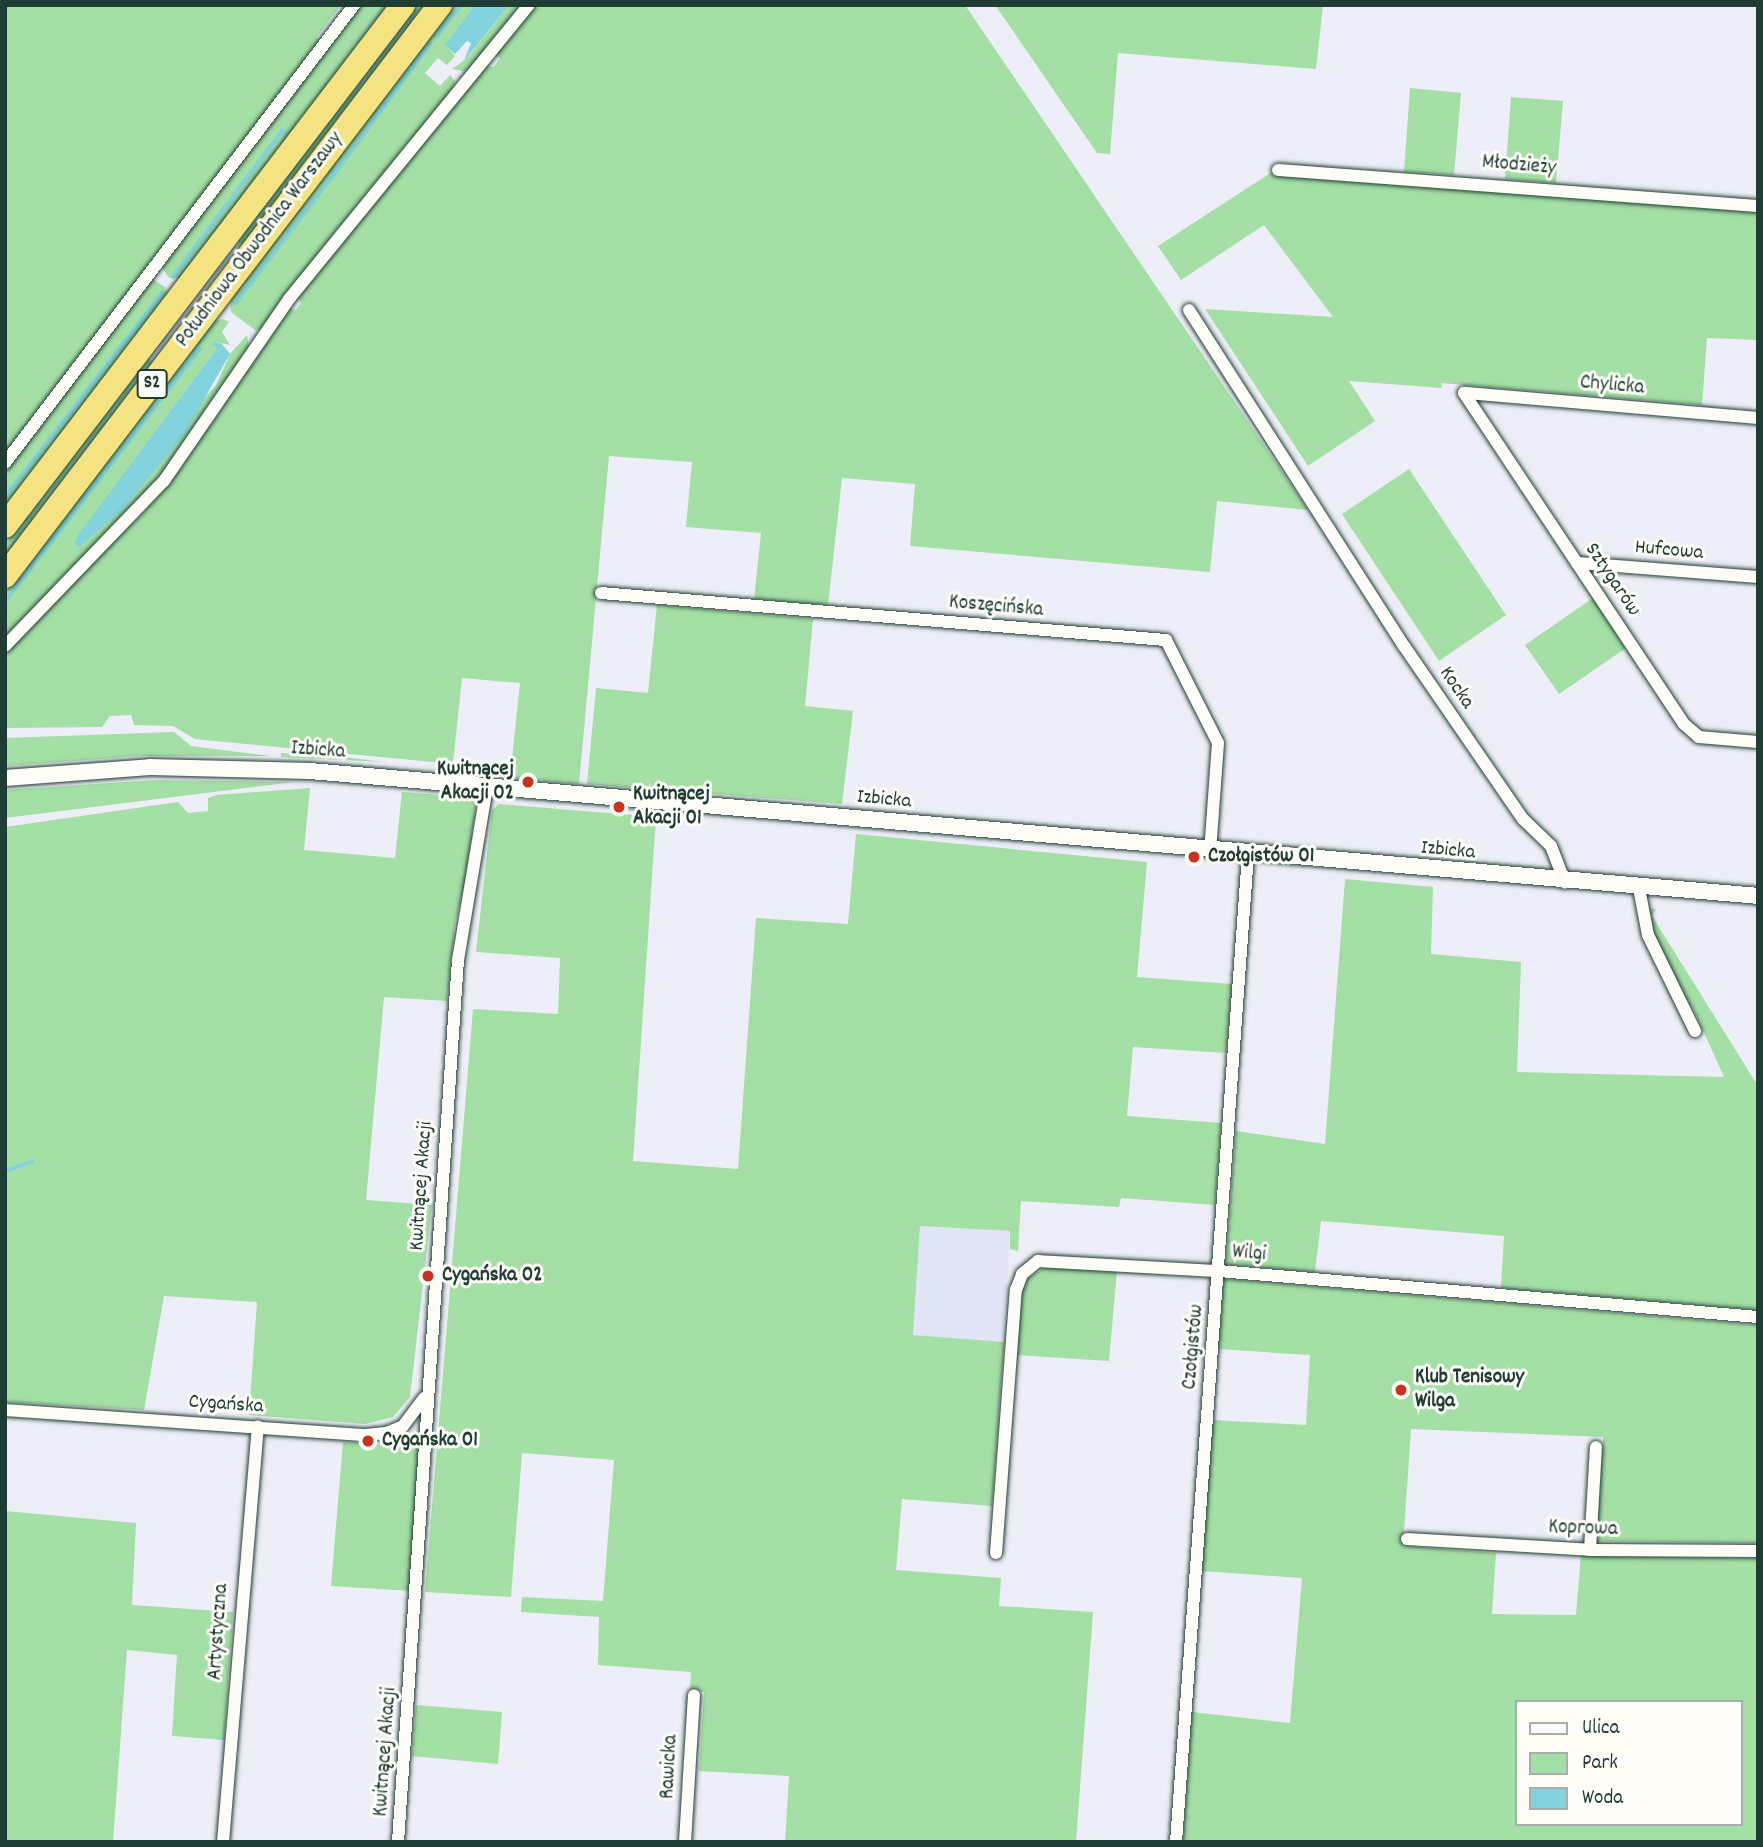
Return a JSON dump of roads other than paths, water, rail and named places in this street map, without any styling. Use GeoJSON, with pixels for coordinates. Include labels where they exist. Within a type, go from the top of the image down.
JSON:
{"type":"FeatureCollection","features":[{"type":"Feature","properties":{"kind":"highway","name":"Południowa Obwodnica Warszawy"},"geometry":{"type":"LineString","coordinates":[[5,526],[403,5]]}},
{"type":"Feature","properties":{"kind":"highway","name":"Południowa Obwodnica Warszawy"},"geometry":{"type":"LineString","coordinates":[[5,576],[440,5]]}},
{"type":"Feature","properties":{"kind":"street"},"geometry":{"type":"LineString","coordinates":[[5,463],[354,5]]}},
{"type":"Feature","properties":{"kind":"street"},"geometry":{"type":"LineString","coordinates":[[5,646],[164,481],[281,309],[529,5]]}},
{"type":"Feature","properties":{"kind":"street","name":"Młodzieży"},"geometry":{"type":"LineString","coordinates":[[1278,170],[1758,206]]}},
{"type":"Feature","properties":{"kind":"street","name":"Kocka"},"geometry":{"type":"LineString","coordinates":[[1189,310],[1317,511],[1523,819],[1551,846],[1565,882]]}},
{"type":"Feature","properties":{"kind":"street","name":"Chylicka"},"geometry":{"type":"LineString","coordinates":[[1464,393],[1758,418]]}},
{"type":"Feature","properties":{"kind":"street","name":"Sztygarów"},"geometry":{"type":"LineString","coordinates":[[1464,393],[1691,732],[1699,737],[1758,741]]}},
{"type":"Feature","properties":{"kind":"street","name":"Hufcowa"},"geometry":{"type":"LineString","coordinates":[[1577,563],[1758,578]]}},
{"type":"Feature","properties":{"kind":"street","name":"Koszęcińska"},"geometry":{"type":"LineString","coordinates":[[601,593],[1166,640],[1218,743],[1210,851]]}},
{"type":"Feature","properties":{"kind":"street","name":"Izbicka"},"geometry":{"type":"LineString","coordinates":[[5,778],[150,766],[229,766],[1565,882],[1758,896]]}},
{"type":"Feature","properties":{"kind":"street","name":"Kwitnącej Akacji"},"geometry":{"type":"LineString","coordinates":[[398,1842],[426,1395],[458,960],[487,787]]}},
{"type":"Feature","properties":{"kind":"street","name":"Czołgistów"},"geometry":{"type":"LineString","coordinates":[[1176,1842],[1248,855]]}},
{"type":"Feature","properties":{"kind":"street"},"geometry":{"type":"LineString","coordinates":[[1639,888],[1647,934],[1695,1031]]}},
{"type":"Feature","properties":{"kind":"street","name":"Wilgi"},"geometry":{"type":"LineString","coordinates":[[996,1553],[1016,1290],[1022,1274],[1045,1260],[1219,1271],[1758,1317]]}},
{"type":"Feature","properties":{"kind":"street","name":"Cygańska"},"geometry":{"type":"LineString","coordinates":[[5,1410],[386,1433],[416,1414],[426,1395]]}},
{"type":"Feature","properties":{"kind":"street","name":"Artystyczna"},"geometry":{"type":"LineString","coordinates":[[223,1842],[258,1426]]}},
{"type":"Feature","properties":{"kind":"street"},"geometry":{"type":"LineString","coordinates":[[1590,1550],[1596,1447]]}},
{"type":"Feature","properties":{"kind":"street","name":"Koprowa"},"geometry":{"type":"LineString","coordinates":[[1407,1539],[1590,1550],[1758,1551]]}},
{"type":"Feature","properties":{"kind":"street","name":"Rawicka"},"geometry":{"type":"LineString","coordinates":[[685,1842],[694,1695]]}},
{"type":"Feature","properties":{"kind":"water"},"geometry":{"type":"Polygon","coordinates":[[[475,5],[509,5],[464,61],[471,43],[467,41],[455,54],[445,45],[475,5]]]}},
{"type":"Feature","properties":{"kind":"water"},"geometry":{"type":"Polygon","coordinates":[[[221,343],[230,354],[183,436],[122,510],[78,548],[75,542],[79,534],[221,343]]]}},
{"type":"Feature","properties":{"kind":"waterway"},"geometry":{"type":"LineString","coordinates":[[436,37],[461,5]]}},
{"type":"Feature","properties":{"kind":"waterway"},"geometry":{"type":"LineString","coordinates":[[332,170],[336,172],[430,44]]}},
{"type":"Feature","properties":{"kind":"waterway"},"geometry":{"type":"LineString","coordinates":[[173,277],[282,131],[286,134]]}},
{"type":"Feature","properties":{"kind":"waterway"},"geometry":{"type":"LineString","coordinates":[[235,304],[336,172]]}},
{"type":"Feature","properties":{"kind":"waterway"},"geometry":{"type":"LineString","coordinates":[[5,497],[162,293]]}},
{"type":"Feature","properties":{"kind":"waterway"},"geometry":{"type":"LineString","coordinates":[[5,602],[200,349]]}},
{"type":"Feature","properties":{"kind":"waterway"},"geometry":{"type":"LineString","coordinates":[[5,1171],[31,1162]]}},
{"type":"Feature","properties":{"kind":"place","name":"Kwitnącej Akacji 02"},"geometry":{"type":"Point","coordinates":[528,782]}},
{"type":"Feature","properties":{"kind":"place","name":"Kwitnącej Akacji 01"},"geometry":{"type":"Point","coordinates":[619,807]}},
{"type":"Feature","properties":{"kind":"place","name":"Czołgistów 01"},"geometry":{"type":"Point","coordinates":[1194,857]}},
{"type":"Feature","properties":{"kind":"place","name":"Cygańska 02"},"geometry":{"type":"Point","coordinates":[428,1276]}},
{"type":"Feature","properties":{"kind":"place","name":"Klub Tenisowy Wilga"},"geometry":{"type":"Point","coordinates":[1401,1390]}},
{"type":"Feature","properties":{"kind":"place","name":"Cygańska 01"},"geometry":{"type":"Point","coordinates":[368,1441]}}]}
